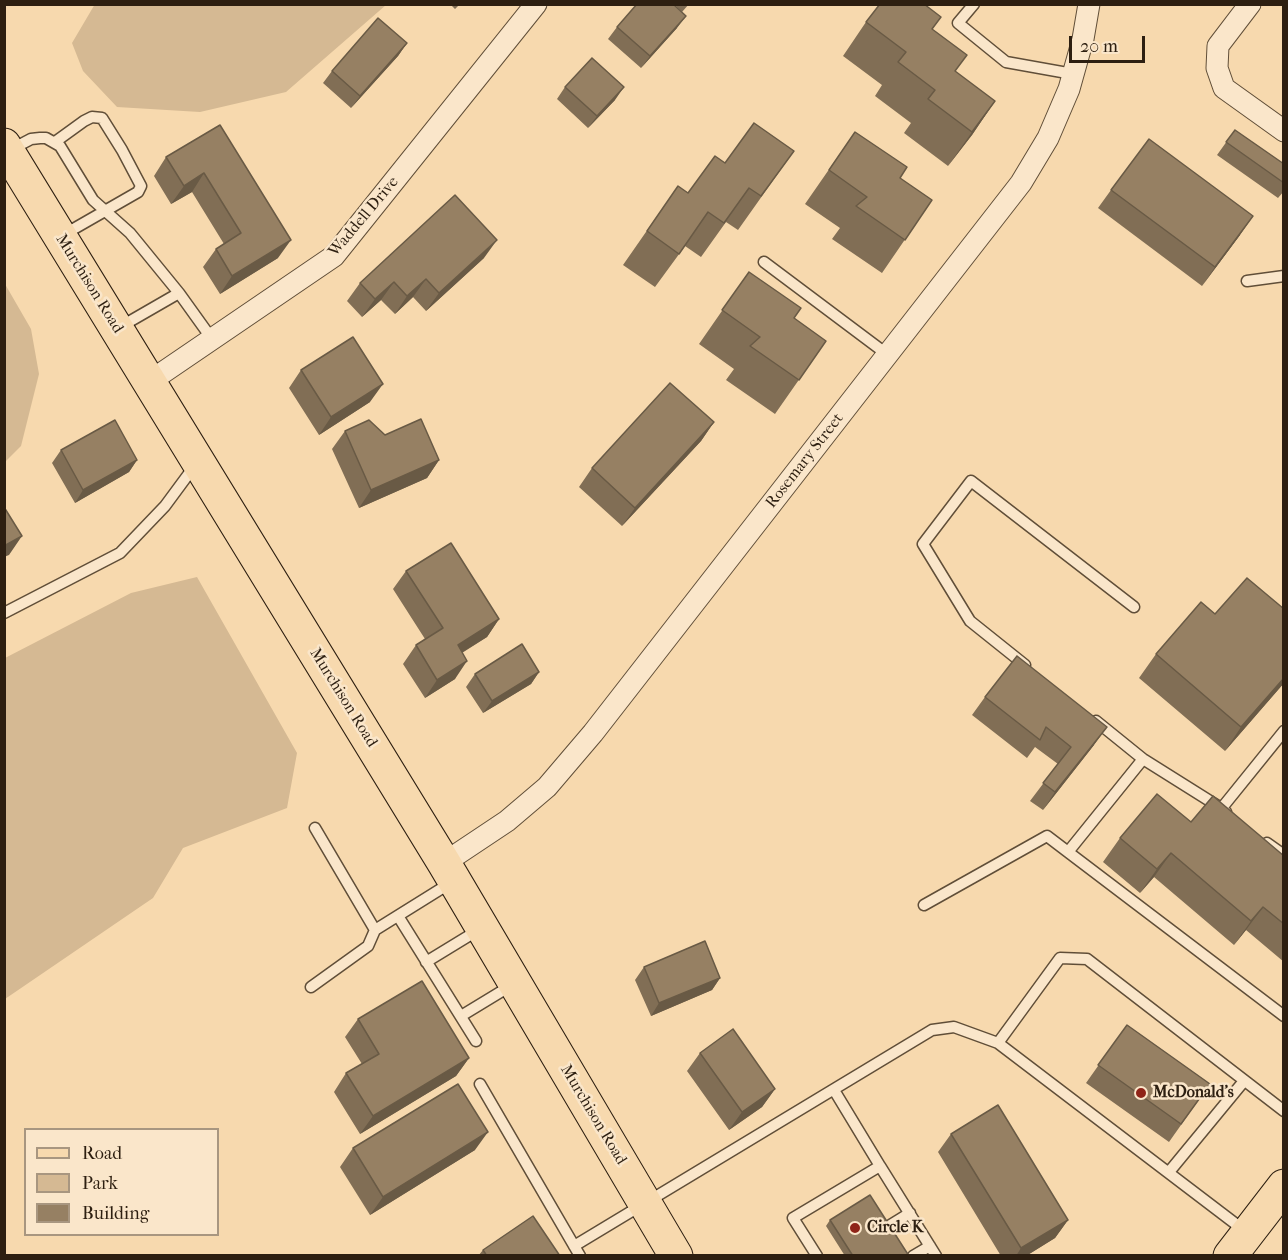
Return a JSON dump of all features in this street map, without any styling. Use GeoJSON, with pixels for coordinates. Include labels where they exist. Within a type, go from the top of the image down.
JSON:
{"type":"FeatureCollection","features":[{"type":"Feature","properties":{"kind":"main road","name":"Murchison Road"},"geometry":{"type":"LineString","coordinates":[[6,148],[483,927],[676,1256]]}},
{"type":"Feature","properties":{"kind":"main road"},"geometry":{"type":"LineString","coordinates":[[1239,1244],[1276,1201]]}},
{"type":"Feature","properties":{"kind":"street","name":"Waddell Drive"},"geometry":{"type":"LineString","coordinates":[[149,382],[334,256],[536,4]]}},
{"type":"Feature","properties":{"kind":"street","name":"Rosemary Street"},"geometry":{"type":"LineString","coordinates":[[449,871],[555,778],[593,734],[1021,183],[1048,138],[1069,89],[1083,39],[1089,4]]}},
{"type":"Feature","properties":{"kind":"street"},"geometry":{"type":"LineString","coordinates":[[1250,4],[1218,46],[1217,68],[1224,88],[1284,131]]}},
{"type":"Feature","properties":{"kind":"lane"},"geometry":{"type":"LineString","coordinates":[[974,4],[958,23],[1006,62],[1073,74]]}},
{"type":"Feature","properties":{"kind":"lane"},"geometry":{"type":"LineString","coordinates":[[55,142],[97,116],[105,122],[141,186],[138,192],[60,237]]}},
{"type":"Feature","properties":{"kind":"lane"},"geometry":{"type":"LineString","coordinates":[[6,148],[31,139],[46,138],[55,142],[68,156],[93,200],[130,233],[179,293],[212,339]]}},
{"type":"Feature","properties":{"kind":"lane"},"geometry":{"type":"LineString","coordinates":[[764,262],[888,355]]}},
{"type":"Feature","properties":{"kind":"lane"},"geometry":{"type":"LineString","coordinates":[[1247,281],[1284,276]]}},
{"type":"Feature","properties":{"kind":"lane"},"geometry":{"type":"LineString","coordinates":[[117,329],[179,293]]}},
{"type":"Feature","properties":{"kind":"lane"},"geometry":{"type":"LineString","coordinates":[[4,613],[120,553],[165,506],[198,462]]}},
{"type":"Feature","properties":{"kind":"lane"},"geometry":{"type":"LineString","coordinates":[[1034,672],[970,621],[922,544],[971,481],[1134,607]]}},
{"type":"Feature","properties":{"kind":"lane"},"geometry":{"type":"LineString","coordinates":[[1089,715],[1143,759],[1221,808],[1239,822]]}},
{"type":"Feature","properties":{"kind":"lane"},"geometry":{"type":"LineString","coordinates":[[1221,808],[1284,731]]}},
{"type":"Feature","properties":{"kind":"lane"},"geometry":{"type":"LineString","coordinates":[[1068,852],[1143,759]]}},
{"type":"Feature","properties":{"kind":"lane"},"geometry":{"type":"LineString","coordinates":[[315,828],[375,930]]}},
{"type":"Feature","properties":{"kind":"lane"},"geometry":{"type":"LineString","coordinates":[[1257,835],[1284,855]]}},
{"type":"Feature","properties":{"kind":"lane"},"geometry":{"type":"LineString","coordinates":[[924,905],[1047,836],[1284,1016]]}},
{"type":"Feature","properties":{"kind":"lane"},"geometry":{"type":"LineString","coordinates":[[310,987],[368,946],[375,930],[398,916],[449,871]]}},
{"type":"Feature","properties":{"kind":"lane"},"geometry":{"type":"LineString","coordinates":[[398,916],[476,1041]]}},
{"type":"Feature","properties":{"kind":"lane"},"geometry":{"type":"LineString","coordinates":[[426,962],[483,927]]}},
{"type":"Feature","properties":{"kind":"lane"},"geometry":{"type":"LineString","coordinates":[[998,1043],[1060,958],[1087,958],[1284,1112]]}},
{"type":"Feature","properties":{"kind":"lane"},"geometry":{"type":"LineString","coordinates":[[460,1016],[515,983]]}},
{"type":"Feature","properties":{"kind":"lane"},"geometry":{"type":"LineString","coordinates":[[480,1084],[577,1251],[645,1203],[932,1030],[954,1027],[998,1043],[1169,1172],[1239,1244]]}},
{"type":"Feature","properties":{"kind":"lane"},"geometry":{"type":"LineString","coordinates":[[1169,1172],[1244,1081]]}},
{"type":"Feature","properties":{"kind":"lane"},"geometry":{"type":"LineString","coordinates":[[834,1090],[933,1251],[913,1256]]}},
{"type":"Feature","properties":{"kind":"lane"},"geometry":{"type":"LineString","coordinates":[[817,1256],[794,1218],[880,1166]]}},
{"type":"Feature","properties":{"kind":"lane"},"geometry":{"type":"LineString","coordinates":[[884,1229],[910,1213]]}},
{"type":"Feature","properties":{"kind":"green space"},"geometry":{"type":"Polygon","coordinates":[[[95,4],[386,5],[286,92],[200,112],[117,107],[83,71],[72,43],[95,4]]]}},
{"type":"Feature","properties":{"kind":"green space"},"geometry":{"type":"Polygon","coordinates":[[[5,284],[31,329],[39,374],[21,446],[5,462],[5,284]]]}},
{"type":"Feature","properties":{"kind":"green space"},"geometry":{"type":"Polygon","coordinates":[[[197,577],[297,753],[287,808],[183,848],[153,898],[5,999],[5,658],[131,593],[197,577]]]}},
{"type":"Feature","properties":{"kind":"building"},"geometry":{"type":"Polygon","coordinates":[[[637,4],[673,4],[686,16],[650,56],[617,27],[637,4]]]}},
{"type":"Feature","properties":{"kind":"building"},"geometry":{"type":"Polygon","coordinates":[[[880,4],[924,4],[941,17],[932,29],[967,55],[955,71],[995,101],[972,132],[928,99],[935,90],[898,62],[906,52],[866,22],[880,4]]]}},
{"type":"Feature","properties":{"kind":"building"},"geometry":{"type":"Polygon","coordinates":[[[378,18],[407,43],[360,96],[332,71],[378,18]]]}},
{"type":"Feature","properties":{"kind":"building"},"geometry":{"type":"Polygon","coordinates":[[[592,58],[624,87],[597,116],[565,87],[592,58]]]}},
{"type":"Feature","properties":{"kind":"building"},"geometry":{"type":"Polygon","coordinates":[[[754,123],[794,151],[761,196],[749,188],[724,223],[708,212],[679,254],[647,231],[678,186],[688,193],[715,156],[725,163],[754,123]]]}},
{"type":"Feature","properties":{"kind":"building"},"geometry":{"type":"Polygon","coordinates":[[[220,125],[291,240],[232,276],[216,249],[241,233],[204,173],[184,186],[166,157],[220,125]]]}},
{"type":"Feature","properties":{"kind":"building"},"geometry":{"type":"Polygon","coordinates":[[[1235,130],[1284,164],[1284,183],[1226,142],[1235,130]]]}},
{"type":"Feature","properties":{"kind":"building"},"geometry":{"type":"Polygon","coordinates":[[[855,132],[907,167],[900,178],[932,200],[905,240],[856,206],[867,197],[829,170],[855,132]]]}},
{"type":"Feature","properties":{"kind":"building"},"geometry":{"type":"Polygon","coordinates":[[[1149,139],[1253,216],[1215,267],[1111,190],[1149,139]]]}},
{"type":"Feature","properties":{"kind":"building"},"geometry":{"type":"Polygon","coordinates":[[[455,195],[497,240],[439,293],[426,279],[407,296],[394,282],[375,299],[360,283],[455,195]]]}},
{"type":"Feature","properties":{"kind":"building"},"geometry":{"type":"Polygon","coordinates":[[[749,272],[801,308],[794,318],[826,341],[799,380],[750,346],[760,337],[722,310],[749,272]]]}},
{"type":"Feature","properties":{"kind":"building"},"geometry":{"type":"Polygon","coordinates":[[[353,337],[383,384],[331,417],[301,370],[353,337]]]}},
{"type":"Feature","properties":{"kind":"building"},"geometry":{"type":"Polygon","coordinates":[[[670,383],[714,422],[635,508],[592,468],[670,383]]]}},
{"type":"Feature","properties":{"kind":"building"},"geometry":{"type":"Polygon","coordinates":[[[421,419],[439,460],[371,490],[345,431],[369,420],[385,435],[421,419]]]}},
{"type":"Feature","properties":{"kind":"building"},"geometry":{"type":"Polygon","coordinates":[[[115,420],[137,460],[83,490],[61,450],[115,420]]]}},
{"type":"Feature","properties":{"kind":"building"},"geometry":{"type":"Polygon","coordinates":[[[4,507],[22,536],[4,546],[4,507]]]}},
{"type":"Feature","properties":{"kind":"building"},"geometry":{"type":"Polygon","coordinates":[[[451,543],[499,619],[458,645],[467,661],[437,680],[416,645],[443,628],[406,571],[451,543]]]}},
{"type":"Feature","properties":{"kind":"building"},"geometry":{"type":"Polygon","coordinates":[[[1247,578],[1284,609],[1284,678],[1241,727],[1156,654],[1201,602],[1215,614],[1247,578]]]}},
{"type":"Feature","properties":{"kind":"building"},"geometry":{"type":"Polygon","coordinates":[[[522,644],[539,672],[492,701],[475,674],[522,644]]]}},
{"type":"Feature","properties":{"kind":"building"},"geometry":{"type":"Polygon","coordinates":[[[1017,656],[1107,727],[1055,792],[1043,783],[1071,747],[1046,727],[1040,740],[985,697],[1017,656]]]}},
{"type":"Feature","properties":{"kind":"building"},"geometry":{"type":"Polygon","coordinates":[[[1157,794],[1191,822],[1213,796],[1284,856],[1284,924],[1263,907],[1251,921],[1171,853],[1157,869],[1120,838],[1157,794]]]}},
{"type":"Feature","properties":{"kind":"building"},"geometry":{"type":"Polygon","coordinates":[[[705,941],[720,978],[659,1003],[644,967],[705,941]]]}},
{"type":"Feature","properties":{"kind":"building"},"geometry":{"type":"Polygon","coordinates":[[[422,981],[469,1058],[373,1116],[346,1073],[379,1054],[358,1019],[422,981]]]}},
{"type":"Feature","properties":{"kind":"building"},"geometry":{"type":"Polygon","coordinates":[[[1127,1025],[1210,1084],[1181,1124],[1098,1065],[1127,1025]]]}},
{"type":"Feature","properties":{"kind":"building"},"geometry":{"type":"Polygon","coordinates":[[[733,1029],[775,1089],[742,1112],[700,1053],[733,1029]]]}},
{"type":"Feature","properties":{"kind":"building"},"geometry":{"type":"Polygon","coordinates":[[[458,1084],[488,1132],[383,1197],[353,1148],[458,1084]]]}},
{"type":"Feature","properties":{"kind":"building"},"geometry":{"type":"Polygon","coordinates":[[[998,1105],[1068,1220],[1021,1248],[951,1134],[998,1105]]]}},
{"type":"Feature","properties":{"kind":"building","name":"Circle K"},"geometry":{"type":"Polygon","coordinates":[[[870,1195],[909,1256],[853,1256],[830,1220],[870,1195]]]}},
{"type":"Feature","properties":{"kind":"building"},"geometry":{"type":"Polygon","coordinates":[[[533,1216],[560,1256],[487,1256],[483,1250],[533,1216]]]}},
{"type":"Feature","properties":{"kind":"place","name":"McDonald's"},"geometry":{"type":"Point","coordinates":[1141,1093]}},
{"type":"Feature","properties":{"kind":"place","name":"Circle K"},"geometry":{"type":"Point","coordinates":[855,1228]}}]}
